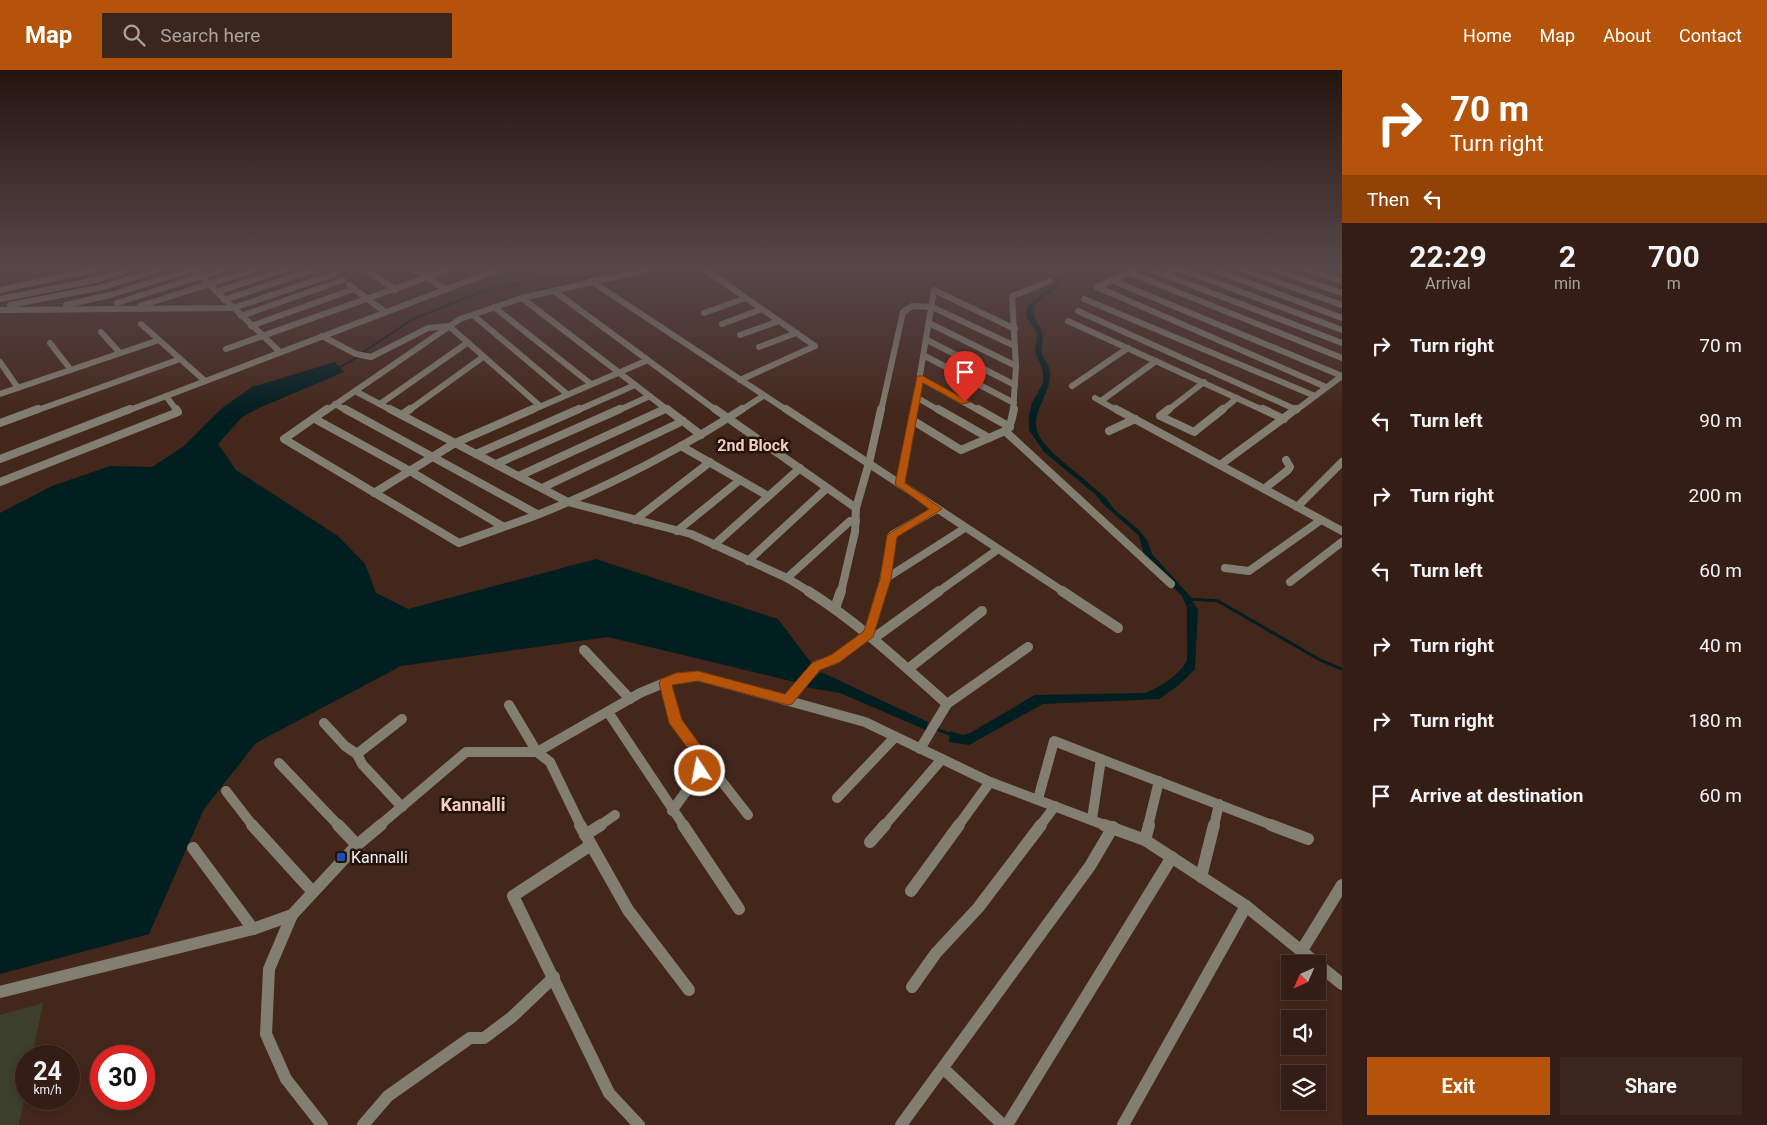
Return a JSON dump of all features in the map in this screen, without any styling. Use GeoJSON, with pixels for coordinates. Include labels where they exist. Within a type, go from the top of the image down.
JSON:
{"type":"FeatureCollection","features":[{"type":"Feature","properties":{"kind":"street"},"geometry":{"type":"LineString","coordinates":[[242,317],[280,352]]}},
{"type":"Feature","properties":{"kind":"street"},"geometry":{"type":"LineString","coordinates":[[251,326],[275,317]]}},
{"type":"Feature","properties":{"kind":"street"},"geometry":{"type":"LineString","coordinates":[[226,349],[316,317]]}},
{"type":"Feature","properties":{"kind":"street"},"geometry":{"type":"LineString","coordinates":[[0,459],[371,317]]}},
{"type":"Feature","properties":{"kind":"street"},"geometry":{"type":"LineString","coordinates":[[465,317],[449,326],[284,439],[459,543],[568,502],[681,446],[763,396]]}},
{"type":"Feature","properties":{"kind":"street"},"geometry":{"type":"LineString","coordinates":[[475,317],[567,394]]}},
{"type":"Feature","properties":{"kind":"street"},"geometry":{"type":"LineString","coordinates":[[507,317],[591,384]]}},
{"type":"Feature","properties":{"kind":"street"},"geometry":{"type":"LineString","coordinates":[[547,317],[701,435]]}},
{"type":"Feature","properties":{"kind":"street"},"geometry":{"type":"LineString","coordinates":[[590,317],[856,508]]}},
{"type":"Feature","properties":{"kind":"street"},"geometry":{"type":"LineString","coordinates":[[646,317],[1118,628]]}},
{"type":"Feature","properties":{"kind":"street"},"geometry":{"type":"LineString","coordinates":[[722,324],[740,317]]}},
{"type":"Feature","properties":{"kind":"street"},"geometry":{"type":"LineString","coordinates":[[740,380],[814,346],[774,317]]}},
{"type":"Feature","properties":{"kind":"street"},"geometry":{"type":"LineString","coordinates":[[835,608],[839,601],[855,532],[856,508],[869,463],[876,421],[879,418],[902,317]]}},
{"type":"Feature","properties":{"kind":"street"},"geometry":{"type":"LineString","coordinates":[[900,484],[925,356],[930,317]]}},
{"type":"Feature","properties":{"kind":"street"},"geometry":{"type":"LineString","coordinates":[[954,317],[1015,346]]}},
{"type":"Feature","properties":{"kind":"street"},"geometry":{"type":"LineString","coordinates":[[992,317],[1015,328]]}},
{"type":"Feature","properties":{"kind":"street"},"geometry":{"type":"LineString","coordinates":[[1008,429],[1014,403],[1015,385],[1014,317]]}},
{"type":"Feature","properties":{"kind":"street"},"geometry":{"type":"LineString","coordinates":[[1092,317],[1297,410]]}},
{"type":"Feature","properties":{"kind":"street"},"geometry":{"type":"LineString","coordinates":[[1127,317],[1315,396]]}},
{"type":"Feature","properties":{"kind":"street"},"geometry":{"type":"LineString","coordinates":[[1166,317],[1326,387]]}},
{"type":"Feature","properties":{"kind":"street"},"geometry":{"type":"LineString","coordinates":[[1201,317],[1342,376]]}},
{"type":"Feature","properties":{"kind":"street"},"geometry":{"type":"LineString","coordinates":[[1241,317],[1342,358]]}},
{"type":"Feature","properties":{"kind":"street"},"geometry":{"type":"LineString","coordinates":[[1275,317],[1342,343]]}},
{"type":"Feature","properties":{"kind":"street"},"geometry":{"type":"LineString","coordinates":[[1308,317],[1342,330]]}},
{"type":"Feature","properties":{"kind":"street"},"geometry":{"type":"LineString","coordinates":[[740,335],[779,321]]}},
{"type":"Feature","properties":{"kind":"street"},"geometry":{"type":"LineString","coordinates":[[1068,321],[1284,419]]}},
{"type":"Feature","properties":{"kind":"street"},"geometry":{"type":"LineString","coordinates":[[929,323],[1016,366]]}},
{"type":"Feature","properties":{"kind":"street"},"geometry":{"type":"LineString","coordinates":[[141,324],[205,381]]}},
{"type":"Feature","properties":{"kind":"street"},"geometry":{"type":"LineString","coordinates":[[322,336],[359,356],[371,358],[428,328],[449,326],[540,406]]}},
{"type":"Feature","properties":{"kind":"street"},"geometry":{"type":"LineString","coordinates":[[101,332],[120,353]]}},
{"type":"Feature","properties":{"kind":"street"},"geometry":{"type":"LineString","coordinates":[[759,347],[796,333]]}},
{"type":"Feature","properties":{"kind":"street"},"geometry":{"type":"LineString","coordinates":[[0,394],[159,340]]}},
{"type":"Feature","properties":{"kind":"street"},"geometry":{"type":"LineString","coordinates":[[927,340],[1015,385]]}},
{"type":"Feature","properties":{"kind":"street"},"geometry":{"type":"LineString","coordinates":[[50,343],[71,370]]}},
{"type":"Feature","properties":{"kind":"street"},"geometry":{"type":"LineString","coordinates":[[380,404],[467,343]]}},
{"type":"Feature","properties":{"kind":"street"},"geometry":{"type":"LineString","coordinates":[[1072,386],[1128,348]]}},
{"type":"Feature","properties":{"kind":"street"},"geometry":{"type":"LineString","coordinates":[[925,356],[1014,403]]}},
{"type":"Feature","properties":{"kind":"street"},"geometry":{"type":"LineString","coordinates":[[402,415],[483,357]]}},
{"type":"Feature","properties":{"kind":"street"},"geometry":{"type":"LineString","coordinates":[[0,423],[180,359]]}},
{"type":"Feature","properties":{"kind":"street"},"geometry":{"type":"LineString","coordinates":[[374,493],[455,443],[648,360]]}},
{"type":"Feature","properties":{"kind":"street"},"geometry":{"type":"LineString","coordinates":[[1156,361],[1098,400],[1342,531]]}},
{"type":"Feature","properties":{"kind":"street"},"geometry":{"type":"LineString","coordinates":[[0,362],[18,388]]}},
{"type":"Feature","properties":{"kind":"street"},"geometry":{"type":"LineString","coordinates":[[1220,465],[1342,376]]}},
{"type":"Feature","properties":{"kind":"street"},"geometry":{"type":"LineString","coordinates":[[920,378],[1008,429],[1171,584]]}},
{"type":"Feature","properties":{"kind":"street"},"geometry":{"type":"LineString","coordinates":[[1204,382],[1160,416],[1194,432],[1237,398]]}},
{"type":"Feature","properties":{"kind":"street"},"geometry":{"type":"LineString","coordinates":[[476,454],[635,385]]}},
{"type":"Feature","properties":{"kind":"street"},"geometry":{"type":"LineString","coordinates":[[355,391],[568,502],[691,534],[787,578],[835,608],[871,636],[947,704]]}},
{"type":"Feature","properties":{"kind":"street"},"geometry":{"type":"LineString","coordinates":[[0,482],[178,412],[166,396]]}},
{"type":"Feature","properties":{"kind":"street"},"geometry":{"type":"LineString","coordinates":[[496,464],[650,396]]}},
{"type":"Feature","properties":{"kind":"street"},"geometry":{"type":"LineString","coordinates":[[916,397],[989,438]]}},
{"type":"Feature","properties":{"kind":"street"},"geometry":{"type":"LineString","coordinates":[[335,404],[537,514]]}},
{"type":"Feature","properties":{"kind":"street"},"geometry":{"type":"LineString","coordinates":[[519,476],[666,409]]}},
{"type":"Feature","properties":{"kind":"street"},"geometry":{"type":"LineString","coordinates":[[315,418],[410,471],[502,526]]}},
{"type":"Feature","properties":{"kind":"street"},"geometry":{"type":"LineString","coordinates":[[1109,431],[1135,419]]}},
{"type":"Feature","properties":{"kind":"street"},"geometry":{"type":"LineString","coordinates":[[912,420],[961,450],[1008,429]]}},
{"type":"Feature","properties":{"kind":"street"},"geometry":{"type":"LineString","coordinates":[[542,488],[683,421]]}},
{"type":"Feature","properties":{"kind":"street"},"geometry":{"type":"LineString","coordinates":[[681,446],[768,496]]}},
{"type":"Feature","properties":{"kind":"street"},"geometry":{"type":"LineString","coordinates":[[1264,489],[1288,470],[1290,467],[1286,460]]}},
{"type":"Feature","properties":{"kind":"street"},"geometry":{"type":"LineString","coordinates":[[636,520],[710,462]]}},
{"type":"Feature","properties":{"kind":"street"},"geometry":{"type":"LineString","coordinates":[[1297,506],[1342,462]]}},
{"type":"Feature","properties":{"kind":"street"},"geometry":{"type":"LineString","coordinates":[[714,545],[800,468]]}},
{"type":"Feature","properties":{"kind":"street"},"geometry":{"type":"LineString","coordinates":[[677,531],[740,480]]}},
{"type":"Feature","properties":{"kind":"street"},"geometry":{"type":"LineString","coordinates":[[748,561],[827,488]]}},
{"type":"Feature","properties":{"kind":"street"},"geometry":{"type":"LineString","coordinates":[[871,636],[885,579],[892,535],[936,509]]}},
{"type":"Feature","properties":{"kind":"street"},"geometry":{"type":"LineString","coordinates":[[1225,568],[1237,572],[1249,571],[1321,520]]}},
{"type":"Feature","properties":{"kind":"street"},"geometry":{"type":"LineString","coordinates":[[787,578],[850,521],[856,521]]}},
{"type":"Feature","properties":{"kind":"street"},"geometry":{"type":"LineString","coordinates":[[885,579],[965,528]]}},
{"type":"Feature","properties":{"kind":"street"},"geometry":{"type":"LineString","coordinates":[[1290,582],[1342,542]]}},
{"type":"Feature","properties":{"kind":"street"},"geometry":{"type":"LineString","coordinates":[[788,700],[816,666],[835,659],[871,636],[997,550]]}},
{"type":"Feature","properties":{"kind":"street"},"geometry":{"type":"LineString","coordinates":[[908,669],[982,611]]}},
{"type":"Feature","properties":{"kind":"street"},"geometry":{"type":"LineString","coordinates":[[920,749],[947,704],[1028,647]]}},
{"type":"Feature","properties":{"kind":"street"},"geometry":{"type":"LineString","coordinates":[[584,650],[630,699]]}},
{"type":"Feature","properties":{"kind":"street"},"geometry":{"type":"LineString","coordinates":[[322,1125],[286,1079],[266,1034],[269,969],[292,915],[312,891],[357,845],[466,752],[537,752],[630,699],[676,678],[698,676],[866,722],[990,782],[1145,840],[1246,906],[1342,984]]}},
{"type":"Feature","properties":{"kind":"street"},"geometry":{"type":"LineString","coordinates":[[665,683],[676,723],[748,815]]}},
{"type":"Feature","properties":{"kind":"street"},"geometry":{"type":"LineString","coordinates":[[509,705],[537,752],[550,762],[588,840],[628,910],[689,990]]}},
{"type":"Feature","properties":{"kind":"street"},"geometry":{"type":"LineString","coordinates":[[608,712],[738,909]]}},
{"type":"Feature","properties":{"kind":"street"},"geometry":{"type":"LineString","coordinates":[[356,754],[402,719]]}},
{"type":"Feature","properties":{"kind":"street"},"geometry":{"type":"LineString","coordinates":[[324,723],[345,746],[356,754],[362,764],[402,807]]}},
{"type":"Feature","properties":{"kind":"street"},"geometry":{"type":"LineString","coordinates":[[836,798],[895,737]]}},
{"type":"Feature","properties":{"kind":"street"},"geometry":{"type":"LineString","coordinates":[[1038,799],[1054,740],[1308,839]]}},
{"type":"Feature","properties":{"kind":"street"},"geometry":{"type":"LineString","coordinates":[[672,811],[700,771],[702,757]]}},
{"type":"Feature","properties":{"kind":"street"},"geometry":{"type":"LineString","coordinates":[[870,842],[942,759]]}},
{"type":"Feature","properties":{"kind":"street"},"geometry":{"type":"LineString","coordinates":[[1092,819],[1101,759]]}},
{"type":"Feature","properties":{"kind":"street"},"geometry":{"type":"LineString","coordinates":[[279,763],[357,845]]}},
{"type":"Feature","properties":{"kind":"street"},"geometry":{"type":"LineString","coordinates":[[1145,840],[1159,781]]}},
{"type":"Feature","properties":{"kind":"street"},"geometry":{"type":"LineString","coordinates":[[911,890],[990,782]]}},
{"type":"Feature","properties":{"kind":"street"},"geometry":{"type":"LineString","coordinates":[[226,791],[263,839],[312,891]]}},
{"type":"Feature","properties":{"kind":"street"},"geometry":{"type":"LineString","coordinates":[[1201,877],[1219,804]]}},
{"type":"Feature","properties":{"kind":"street"},"geometry":{"type":"LineString","coordinates":[[912,987],[936,953],[978,908],[1055,806]]}},
{"type":"Feature","properties":{"kind":"street"},"geometry":{"type":"LineString","coordinates":[[615,815],[588,840],[513,896],[609,1093],[639,1125]]}},
{"type":"Feature","properties":{"kind":"street"},"geometry":{"type":"LineString","coordinates":[[901,1125],[1090,866],[1112,827]]}},
{"type":"Feature","properties":{"kind":"street"},"geometry":{"type":"LineString","coordinates":[[194,848],[253,929]]}},
{"type":"Feature","properties":{"kind":"street"},"geometry":{"type":"LineString","coordinates":[[1007,1125],[1172,857]]}},
{"type":"Feature","properties":{"kind":"street"},"geometry":{"type":"LineString","coordinates":[[1302,950],[1342,885]]}},
{"type":"Feature","properties":{"kind":"street"},"geometry":{"type":"LineString","coordinates":[[1123,1125],[1246,906]]}},
{"type":"Feature","properties":{"kind":"street"},"geometry":{"type":"LineString","coordinates":[[0,992],[253,929],[292,915]]}},
{"type":"Feature","properties":{"kind":"street"},"geometry":{"type":"LineString","coordinates":[[363,1125],[388,1096],[470,1038],[484,1038],[512,1017],[554,977]]}},
{"type":"Feature","properties":{"kind":"street"},"geometry":{"type":"LineString","coordinates":[[943,1068],[1002,1125]]}},
{"type":"Feature","properties":{"kind":"green space"},"geometry":{"type":"Polygon","coordinates":[[[43,1003],[34,1045],[15,1045],[15,1110],[22,1110],[19,1125],[0,1125],[0,1015],[43,1003]]]}},
{"type":"Feature","properties":{"kind":"water"},"geometry":{"type":"Polygon","coordinates":[[[1026,317],[1034,317],[1042,332],[1042,353],[1050,373],[1048,388],[1037,417],[1036,424],[1040,437],[1054,454],[1105,497],[1115,510],[1138,529],[1147,540],[1152,554],[1189,595],[1198,610],[1195,669],[1179,685],[1159,699],[1043,704],[969,745],[949,742],[950,731],[963,735],[970,733],[1035,695],[1144,693],[1175,675],[1185,665],[1187,660],[1187,608],[1182,596],[1145,558],[1139,536],[1103,504],[1095,494],[1044,452],[1029,430],[1029,416],[1032,403],[1043,383],[1043,371],[1035,352],[1037,333],[1026,317]]]}},
{"type":"Feature","properties":{"kind":"water"},"geometry":{"type":"Polygon","coordinates":[[[335,362],[344,372],[242,417],[218,444],[236,470],[338,536],[365,564],[376,593],[408,609],[596,559],[778,619],[812,664],[799,683],[608,637],[401,666],[256,743],[204,809],[149,934],[0,974],[0,513],[52,486],[110,466],[152,467],[184,446],[222,408],[252,387],[335,362]]]}},
{"type":"Feature","properties":{"kind":"water"},"geometry":{"type":"Polygon","coordinates":[[[821,672],[928,722],[926,730],[840,693],[805,687],[821,672]]]}},
{"type":"Feature","properties":{"kind":"waterway"},"geometry":{"type":"LineString","coordinates":[[362,353],[417,317]]}},
{"type":"Feature","properties":{"kind":"waterway"},"geometry":{"type":"LineString","coordinates":[[340,367],[358,357]]}},
{"type":"Feature","properties":{"kind":"waterway"},"geometry":{"type":"LineString","coordinates":[[1190,599],[1218,601],[1320,660],[1342,669]]}},
{"type":"Feature","properties":{"kind":"waterway"},"geometry":{"type":"LineString","coordinates":[[936,729],[952,735]]}},
{"type":"Feature","properties":{"kind":"place","name":"Kannalli"},"geometry":{"type":"Point","coordinates":[341,857]}},
{"type":"Feature","properties":{"kind":"district","name":"2nd Block"},"geometry":{"type":"Point","coordinates":[753,445]}},
{"type":"Feature","properties":{"kind":"district","name":"Kannalli"},"geometry":{"type":"Point","coordinates":[473,805]}},
{"type":"Feature","properties":{"kind":"route"},"geometry":{"type":"LineString","coordinates":[[700,771],[702,757],[676,723],[665,683],[676,678],[698,676],[788,700],[819,663],[835,659],[869,634],[885,579],[892,535],[936,509],[900,484],[920,378],[965,402]]}}]}
